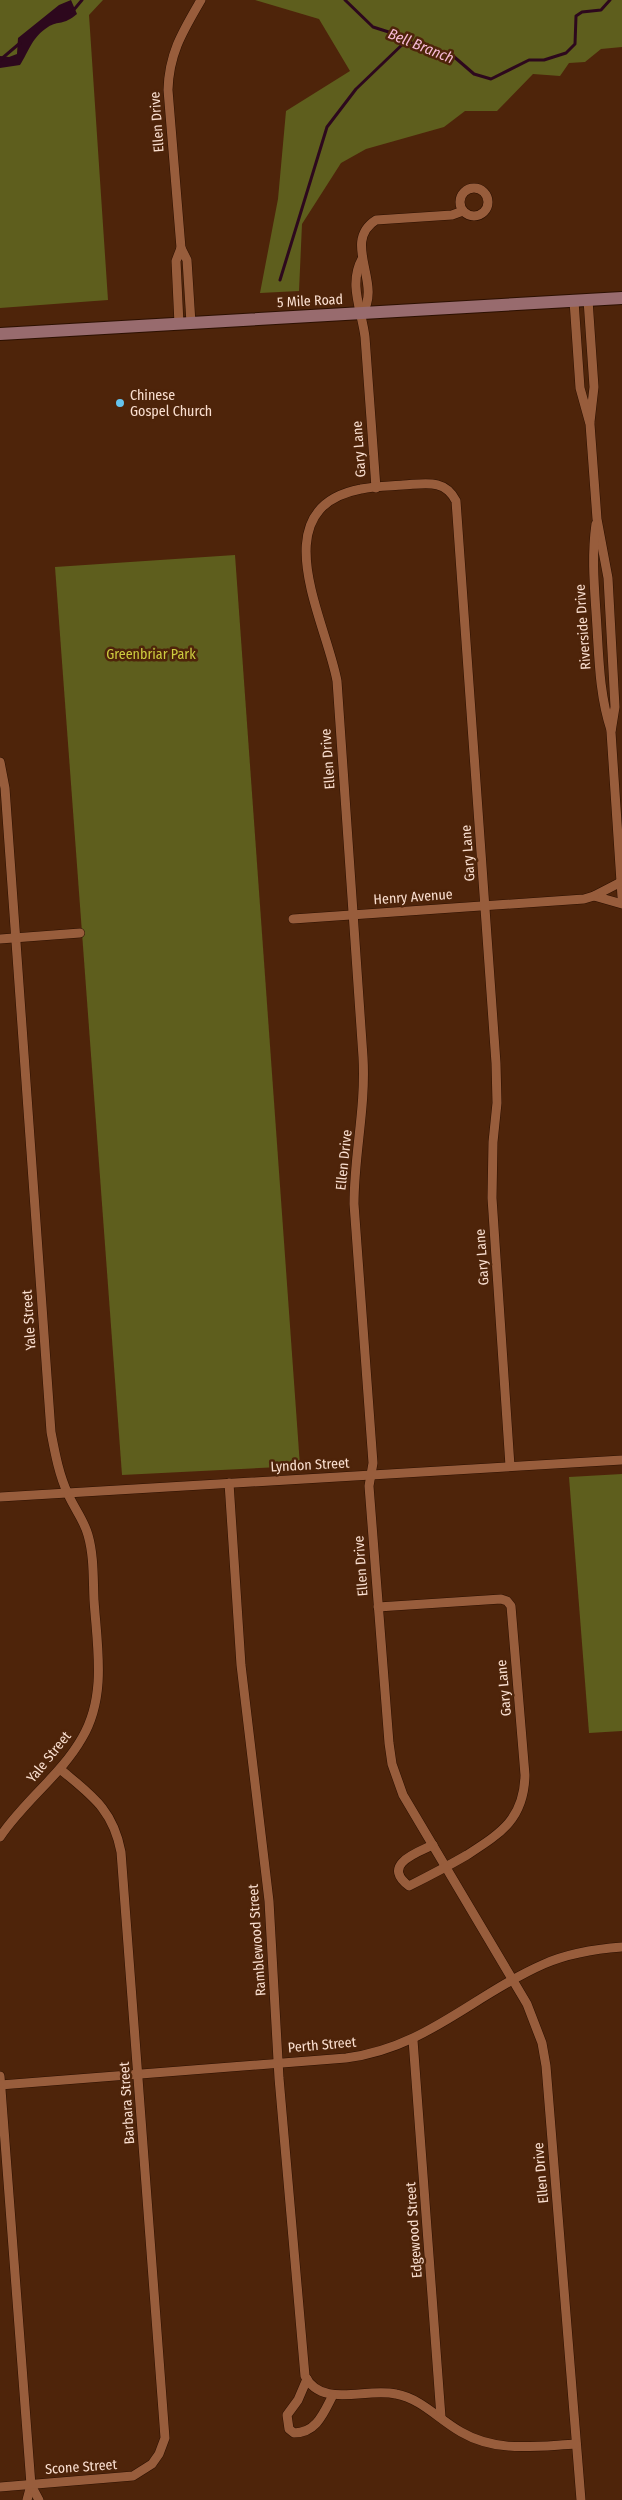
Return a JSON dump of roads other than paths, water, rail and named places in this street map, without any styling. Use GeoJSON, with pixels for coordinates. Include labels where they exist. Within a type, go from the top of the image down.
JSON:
{"type":"FeatureCollection","features":[{"type":"Feature","properties":{"kind":"main road","name":"5 Mile Road"},"geometry":{"type":"LineString","coordinates":[[0,334],[622,298]]}},
{"type":"Feature","properties":{"kind":"street","name":"Ellen Drive"},"geometry":{"type":"LineString","coordinates":[[185,323],[187,260],[180,248],[168,90],[169,73],[177,43],[201,0]]}},
{"type":"Feature","properties":{"kind":"street","name":"Gary Lane"},"geometry":{"type":"LineString","coordinates":[[463,211],[452,215],[376,220],[363,232],[362,259],[367,272],[368,305],[362,314],[376,488],[436,483],[448,489],[456,501],[496,1063],[497,1103],[492,1158],[492,1198],[510,1466]]}},
{"type":"Feature","properties":{"kind":"street","name":"Riverside Drive"},"geometry":{"type":"LineString","coordinates":[[588,300],[594,387],[590,424],[596,518],[594,575],[603,706],[612,732]]}},
{"type":"Feature","properties":{"kind":"street","name":"Riverside Drive"},"geometry":{"type":"LineString","coordinates":[[574,301],[580,388],[590,424]]}},
{"type":"Feature","properties":{"kind":"street","name":"Ellen Drive"},"geometry":{"type":"LineString","coordinates":[[376,488],[361,489],[330,500],[310,523],[305,545],[310,586],[330,648],[337,681],[365,1082],[354,1204],[373,1464],[370,1475],[378,1607],[392,1764],[403,1795],[514,1981],[535,2021],[546,2066],[581,2500]]}},
{"type":"Feature","properties":{"kind":"street","name":"Riverside Drive"},"geometry":{"type":"LineString","coordinates":[[596,518],[602,539],[608,578],[615,706],[612,732],[622,897]]}},
{"type":"Feature","properties":{"kind":"street","name":"Yale Street"},"geometry":{"type":"LineString","coordinates":[[0,762],[16,938],[50,1423],[55,1454],[67,1493],[81,1518],[91,1550],[99,1678],[96,1701],[88,1727],[60,1769],[8,1825],[0,1837]]}},
{"type":"Feature","properties":{"kind":"street","name":"Henry Avenue"},"geometry":{"type":"LineString","coordinates":[[293,919],[584,899],[621,882]]}},
{"type":"Feature","properties":{"kind":"street","name":"Henry Avenue"},"geometry":{"type":"LineString","coordinates":[[594,896],[622,904]]}},
{"type":"Feature","properties":{"kind":"street"},"geometry":{"type":"LineString","coordinates":[[0,939],[80,934]]}},
{"type":"Feature","properties":{"kind":"street","name":"Lyndon Street"},"geometry":{"type":"LineString","coordinates":[[0,1497],[622,1460]]}},
{"type":"Feature","properties":{"kind":"street","name":"Ramblewood Street"},"geometry":{"type":"LineString","coordinates":[[229,1483],[241,1665],[269,1901],[278,2063],[303,2368],[307,2379]]}},
{"type":"Feature","properties":{"kind":"street","name":"Gary Lane"},"geometry":{"type":"LineString","coordinates":[[378,1607],[501,1599],[507,1601],[511,1606],[525,1775],[522,1798],[515,1816],[502,1831],[446,1868]]}},
{"type":"Feature","properties":{"kind":"street","name":"Barbara Street"},"geometry":{"type":"LineString","coordinates":[[60,1769],[103,1806],[119,1838],[165,2429],[164,2444],[158,2457]]}},
{"type":"Feature","properties":{"kind":"street"},"geometry":{"type":"LineString","coordinates":[[433,1845],[404,1860],[399,1871],[401,1878],[409,1886],[446,1868]]}},
{"type":"Feature","properties":{"kind":"street","name":"Perth Street"},"geometry":{"type":"LineString","coordinates":[[0,2082],[362,2056],[413,2040],[532,1970],[562,1957],[580,1952],[622,1947]]}},
{"type":"Feature","properties":{"kind":"street","name":"Edgewood Street"},"geometry":{"type":"LineString","coordinates":[[413,2040],[441,2417]]}},
{"type":"Feature","properties":{"kind":"street"},"geometry":{"type":"LineString","coordinates":[[0,2082],[31,2484],[27,2500]]}},
{"type":"Feature","properties":{"kind":"street"},"geometry":{"type":"LineString","coordinates":[[333,2395],[314,2427],[306,2432],[294,2433],[290,2429],[287,2416],[298,2400],[307,2379],[318,2391],[333,2395],[369,2392],[394,2393],[417,2400],[466,2435],[498,2446],[521,2448],[576,2444]]}},
{"type":"Feature","properties":{"kind":"street","name":"Scone Street"},"geometry":{"type":"LineString","coordinates":[[0,2487],[133,2476],[143,2471],[158,2457]]}},
{"type":"Feature","properties":{"kind":"street"},"geometry":{"type":"LineString","coordinates":[[31,2484],[39,2500]]}},
{"type":"Feature","properties":{"kind":"waterway","name":"Bell Branch"},"geometry":{"type":"LineString","coordinates":[[72,12],[82,0]]}},
{"type":"Feature","properties":{"kind":"waterway","name":"Bell Branch"},"geometry":{"type":"LineString","coordinates":[[345,0],[373,27],[395,34],[425,50],[452,55],[474,74],[491,79],[529,60],[544,60],[566,53],[575,44],[576,16],[582,12],[601,10],[610,0]]}},
{"type":"Feature","properties":{"kind":"waterway"},"geometry":{"type":"LineString","coordinates":[[280,280],[327,127],[356,89],[406,41]]}},
{"type":"Feature","properties":{"kind":"waterway","name":"Bell Branch"},"geometry":{"type":"LineString","coordinates":[[0,60],[20,43]]}},
{"type":"Feature","properties":{"kind":"place","name":"Chinese Gospel Church"},"geometry":{"type":"Point","coordinates":[120,403]}},
{"type":"Feature","properties":{"kind":"park label","name":"Greenbriar Park"},"geometry":{"type":"Point","coordinates":[151,654]}}]}
